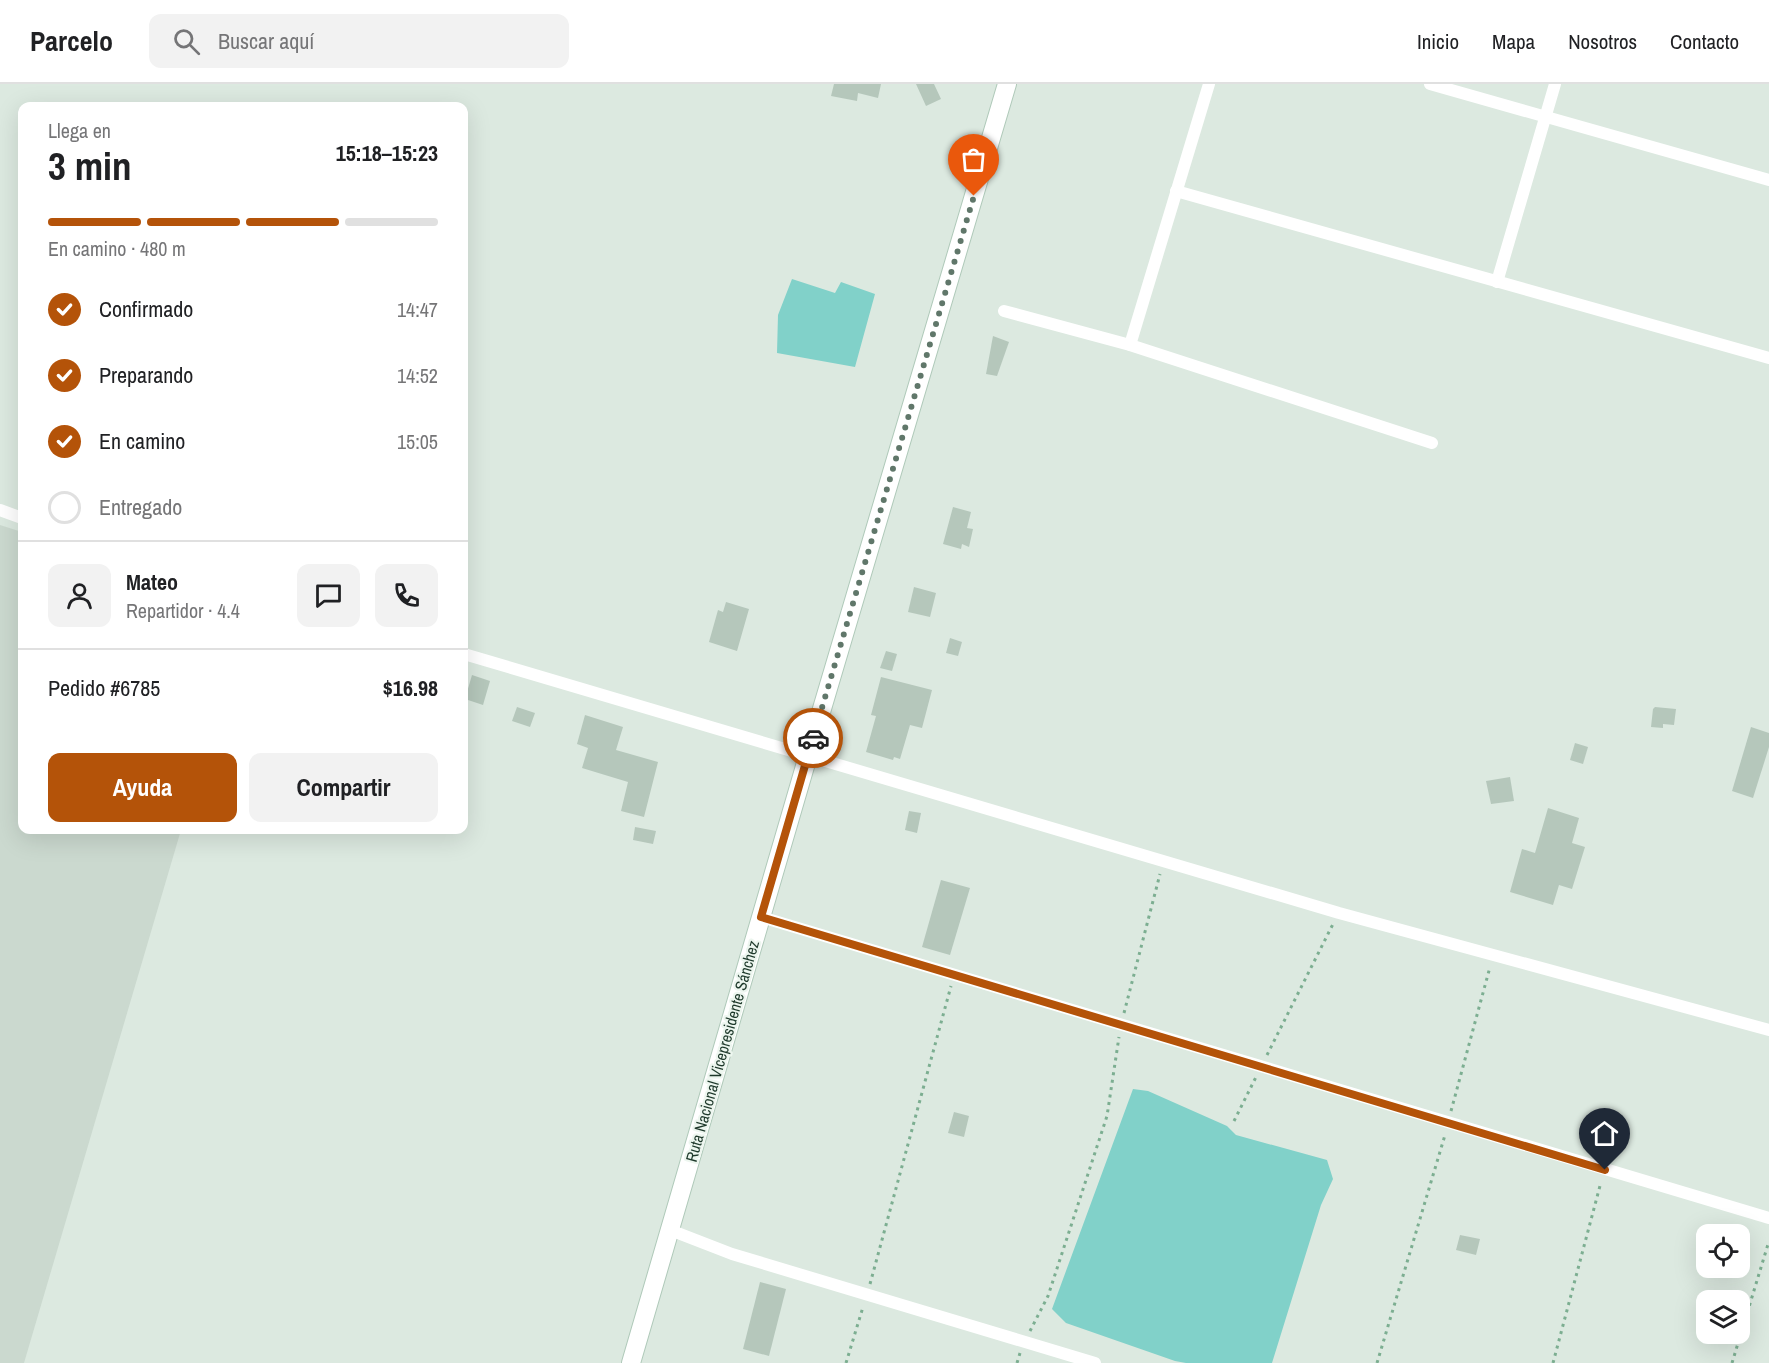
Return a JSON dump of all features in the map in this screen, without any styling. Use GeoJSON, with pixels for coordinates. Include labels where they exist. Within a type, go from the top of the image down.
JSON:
{"type":"FeatureCollection","features":[{"type":"Feature","properties":{"kind":"street","name":"Ruta Nacional Vicepresidente Sánchez"},"geometry":{"type":"LineString","coordinates":[[632,1363],[808,756],[1007,84]]}},
{"type":"Feature","properties":{"kind":"street"},"geometry":{"type":"LineString","coordinates":[[1130,345],[1209,84]]}},
{"type":"Feature","properties":{"kind":"street"},"geometry":{"type":"LineString","coordinates":[[1430,84],[1769,180]]}},
{"type":"Feature","properties":{"kind":"street"},"geometry":{"type":"LineString","coordinates":[[1497,282],[1555,84]]}},
{"type":"Feature","properties":{"kind":"street"},"geometry":{"type":"LineString","coordinates":[[1176,191],[1769,358]]}},
{"type":"Feature","properties":{"kind":"street"},"geometry":{"type":"LineString","coordinates":[[1004,311],[1130,345],[1432,443]]}},
{"type":"Feature","properties":{"kind":"street"},"geometry":{"type":"LineString","coordinates":[[0,510],[18,517]]}},
{"type":"Feature","properties":{"kind":"street"},"geometry":{"type":"LineString","coordinates":[[468,655],[1339,912],[1769,1030]]}},
{"type":"Feature","properties":{"kind":"street"},"geometry":{"type":"LineString","coordinates":[[761,917],[1769,1218]]}},
{"type":"Feature","properties":{"kind":"street"},"geometry":{"type":"LineString","coordinates":[[670,1230],[732,1254],[1095,1363]]}},
{"type":"Feature","properties":{"kind":"path"},"geometry":{"type":"LineString","coordinates":[[1017,1363],[1024,1342],[1048,1296],[1107,1116],[1121,1025],[1164,861]]}},
{"type":"Feature","properties":{"kind":"path"},"geometry":{"type":"LineString","coordinates":[[1234,1121],[1339,912]]}},
{"type":"Feature","properties":{"kind":"path"},"geometry":{"type":"LineString","coordinates":[[1377,1363],[1448,1124],[1493,955]]}},
{"type":"Feature","properties":{"kind":"path"},"geometry":{"type":"LineString","coordinates":[[846,1363],[867,1295],[954,975]]}},
{"type":"Feature","properties":{"kind":"path"},"geometry":{"type":"LineString","coordinates":[[1553,1363],[1605,1170]]}},
{"type":"Feature","properties":{"kind":"path"},"geometry":{"type":"LineString","coordinates":[[1732,1363],[1769,1241]]}},
{"type":"Feature","properties":{"kind":"shaded area"},"geometry":{"type":"Polygon","coordinates":[[[0,525],[18,531],[18,834],[180,834],[24,1363],[0,1363],[0,525]]]}},
{"type":"Feature","properties":{"kind":"water"},"geometry":{"type":"Polygon","coordinates":[[[792,279],[835,293],[841,282],[875,294],[855,367],[777,353],[778,315],[792,279]]]}},
{"type":"Feature","properties":{"kind":"water"},"geometry":{"type":"Polygon","coordinates":[[[1133,1089],[1148,1091],[1227,1126],[1236,1135],[1327,1160],[1333,1179],[1321,1205],[1272,1363],[1175,1361],[1066,1323],[1052,1309],[1133,1089]]]}},
{"type":"Feature","properties":{"kind":"building"},"geometry":{"type":"Polygon","coordinates":[[[834,84],[881,84],[878,98],[858,93],[857,101],[831,96],[834,84]]]}},
{"type":"Feature","properties":{"kind":"building"},"geometry":{"type":"Polygon","coordinates":[[[916,84],[934,84],[941,99],[926,106],[916,84]]]}},
{"type":"Feature","properties":{"kind":"building"},"geometry":{"type":"Polygon","coordinates":[[[993,336],[1009,342],[997,376],[986,374],[993,336]]]}},
{"type":"Feature","properties":{"kind":"building"},"geometry":{"type":"Polygon","coordinates":[[[953,507],[971,512],[967,528],[973,529],[969,547],[962,544],[961,549],[943,544],[953,507]]]}},
{"type":"Feature","properties":{"kind":"building"},"geometry":{"type":"Polygon","coordinates":[[[914,587],[936,593],[930,617],[908,612],[914,587]]]}},
{"type":"Feature","properties":{"kind":"building"},"geometry":{"type":"Polygon","coordinates":[[[726,602],[749,609],[737,651],[709,642],[718,610],[723,612],[726,602]]]}},
{"type":"Feature","properties":{"kind":"building"},"geometry":{"type":"Polygon","coordinates":[[[950,638],[962,642],[958,656],[946,653],[950,638]]]}},
{"type":"Feature","properties":{"kind":"building"},"geometry":{"type":"Polygon","coordinates":[[[886,651],[897,654],[892,671],[880,668],[886,651]]]}},
{"type":"Feature","properties":{"kind":"building"},"geometry":{"type":"Polygon","coordinates":[[[472,675],[490,681],[483,705],[468,700],[472,675]]]}},
{"type":"Feature","properties":{"kind":"building"},"geometry":{"type":"Polygon","coordinates":[[[881,677],[932,690],[922,728],[910,725],[900,759],[894,757],[893,760],[866,752],[876,716],[871,715],[881,677]]]}},
{"type":"Feature","properties":{"kind":"building"},"geometry":{"type":"Polygon","coordinates":[[[517,707],[535,713],[530,727],[512,721],[517,707]]]}},
{"type":"Feature","properties":{"kind":"building"},"geometry":{"type":"Polygon","coordinates":[[[1655,707],[1676,709],[1674,725],[1663,724],[1663,728],[1651,727],[1655,707]]]}},
{"type":"Feature","properties":{"kind":"building"},"geometry":{"type":"Polygon","coordinates":[[[585,715],[623,727],[616,750],[658,762],[644,817],[621,811],[628,782],[582,768],[588,748],[577,744],[585,715]]]}},
{"type":"Feature","properties":{"kind":"building"},"geometry":{"type":"Polygon","coordinates":[[[1751,727],[1769,733],[1769,747],[1753,798],[1732,791],[1751,727]]]}},
{"type":"Feature","properties":{"kind":"building"},"geometry":{"type":"Polygon","coordinates":[[[1575,743],[1588,747],[1583,764],[1570,760],[1575,743]]]}},
{"type":"Feature","properties":{"kind":"building"},"geometry":{"type":"Polygon","coordinates":[[[1510,777],[1514,801],[1491,804],[1486,781],[1510,777]]]}},
{"type":"Feature","properties":{"kind":"building"},"geometry":{"type":"Polygon","coordinates":[[[1548,808],[1579,818],[1572,843],[1585,847],[1572,889],[1559,885],[1553,905],[1510,892],[1522,849],[1535,853],[1548,808]]]}},
{"type":"Feature","properties":{"kind":"building"},"geometry":{"type":"Polygon","coordinates":[[[909,811],[921,813],[917,833],[905,830],[909,811]]]}},
{"type":"Feature","properties":{"kind":"building"},"geometry":{"type":"Polygon","coordinates":[[[635,827],[656,831],[653,844],[633,840],[635,827]]]}},
{"type":"Feature","properties":{"kind":"building"},"geometry":{"type":"Polygon","coordinates":[[[941,880],[970,888],[950,955],[922,947],[941,880]]]}},
{"type":"Feature","properties":{"kind":"building"},"geometry":{"type":"Polygon","coordinates":[[[954,1112],[969,1116],[964,1137],[948,1133],[954,1112]]]}},
{"type":"Feature","properties":{"kind":"building"},"geometry":{"type":"Polygon","coordinates":[[[1460,1235],[1480,1239],[1476,1255],[1456,1250],[1460,1235]]]}},
{"type":"Feature","properties":{"kind":"building"},"geometry":{"type":"Polygon","coordinates":[[[760,1282],[786,1289],[769,1356],[743,1349],[760,1282]]]}},
{"type":"Feature","properties":{"kind":"way so far"},"geometry":{"type":"LineString","coordinates":[[813,738],[974,196]]}},
{"type":"Feature","properties":{"kind":"route"},"geometry":{"type":"LineString","coordinates":[[813,738],[761,917],[1605,1170]]}}]}
